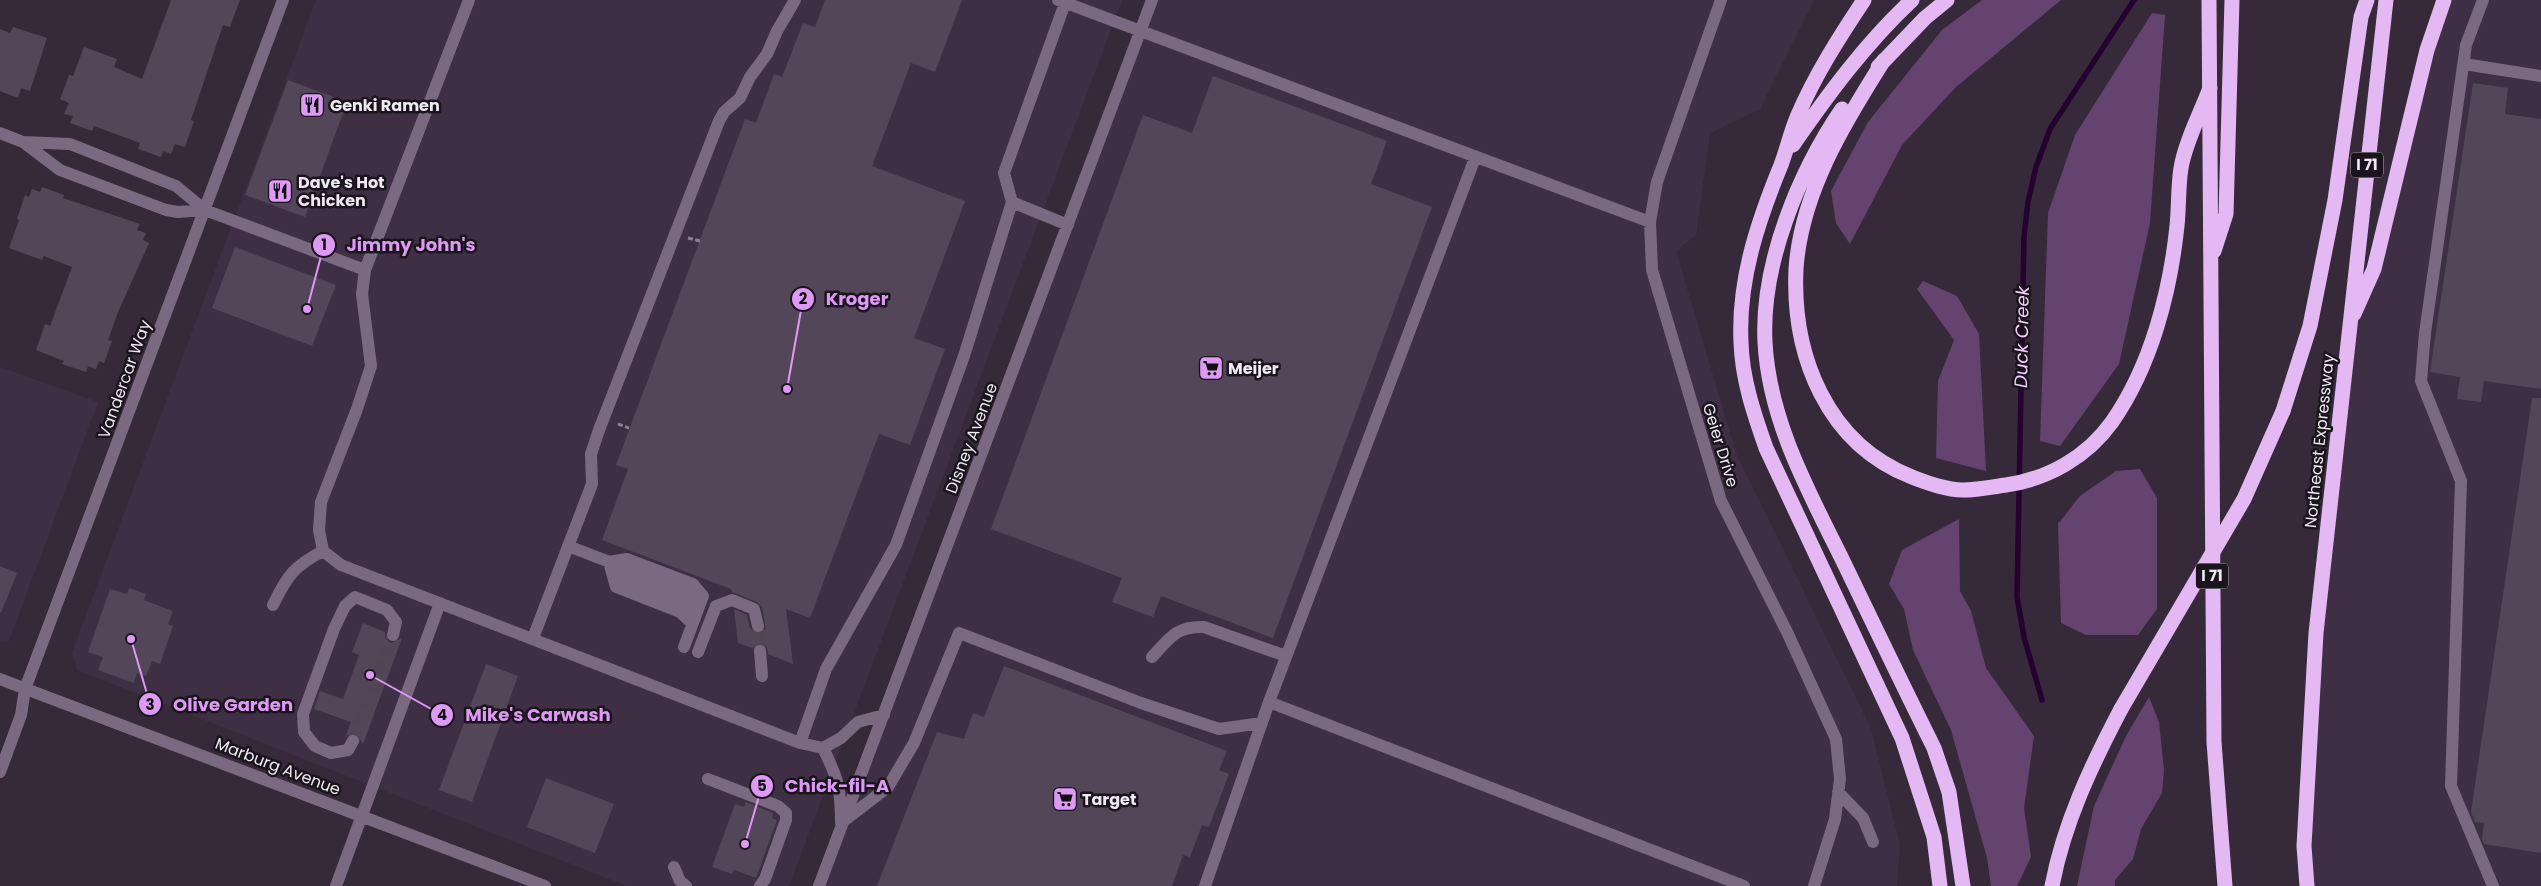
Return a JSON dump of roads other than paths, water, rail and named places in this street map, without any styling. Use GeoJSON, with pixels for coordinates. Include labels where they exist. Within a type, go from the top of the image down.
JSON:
{"type":"FeatureCollection","features":[{"type":"Feature","properties":{"kind":"highway"},"geometry":{"type":"LineString","coordinates":[[1864,0],[1839,39],[1798,115],[1783,160],[1761,214],[1742,300],[1741,342],[1752,407],[1784,490],[1902,738],[1934,837],[1940,886]]}},
{"type":"Feature","properties":{"kind":"highway"},"geometry":{"type":"LineString","coordinates":[[1783,160],[1846,71],[1890,20],[1912,0]]}},
{"type":"Feature","properties":{"kind":"highway"},"geometry":{"type":"LineString","coordinates":[[1947,0],[1925,18],[1884,60],[1846,103],[1824,136],[1793,198],[1771,273],[1765,342],[1778,414],[1793,458],[1934,748],[1950,792],[1959,846],[1963,886]]}},
{"type":"Feature","properties":{"kind":"highway","name":"I 71"},"geometry":{"type":"LineString","coordinates":[[2209,0],[2214,742],[2224,886]]}},
{"type":"Feature","properties":{"kind":"highway"},"geometry":{"type":"LineString","coordinates":[[2210,265],[2226,214],[2232,0]]}},
{"type":"Feature","properties":{"kind":"highway"},"geometry":{"type":"LineString","coordinates":[[2053,884],[2069,820],[2095,758],[2121,709],[2244,499],[2283,411],[2310,326],[2335,200],[2361,17],[2367,0]]}},
{"type":"Feature","properties":{"kind":"highway","name":"Northeast Expressway"},"geometry":{"type":"LineString","coordinates":[[2307,886],[2304,846],[2316,634],[2348,330],[2386,0]]}},
{"type":"Feature","properties":{"kind":"highway"},"geometry":{"type":"LineString","coordinates":[[2348,330],[2374,269],[2427,50],[2444,0]]}},
{"type":"Feature","properties":{"kind":"highway"},"geometry":{"type":"LineString","coordinates":[[1884,60],[1842,125],[1813,195],[1802,230],[1796,268],[1797,315],[1806,362],[1818,392],[1840,426],[1867,453],[1897,471],[1929,483],[1962,490],[1991,487],[2040,477],[2058,470],[2098,440],[2125,403],[2146,358],[2162,306],[2175,238],[2181,166],[2210,88]]}},
{"type":"Feature","properties":{"kind":"highway"},"geometry":{"type":"LineString","coordinates":[[1959,846],[1969,886]]}},
{"type":"Feature","properties":{"kind":"street","name":"Vandercar Way"},"geometry":{"type":"LineString","coordinates":[[0,772],[21,716],[26,689],[283,0]]}},
{"type":"Feature","properties":{"kind":"street"},"geometry":{"type":"LineString","coordinates":[[469,0],[365,270],[362,294],[372,366],[358,409],[321,502],[318,530],[323,551],[341,565],[800,743],[822,748],[841,738],[858,722],[884,715]]}},
{"type":"Feature","properties":{"kind":"street"},"geometry":{"type":"LineString","coordinates":[[533,638],[592,484],[591,454],[599,430],[719,120],[724,112],[740,98],[750,77],[768,54],[777,31],[795,0]]}},
{"type":"Feature","properties":{"kind":"street","name":"Disney Avenue"},"geometry":{"type":"LineString","coordinates":[[819,886],[1152,0]]}},
{"type":"Feature","properties":{"kind":"street","name":"Geier Drive"},"geometry":{"type":"LineString","coordinates":[[1721,0],[1657,182],[1650,222],[1652,270],[1721,501],[1788,634],[1836,739],[1840,778],[1835,819],[1814,886]]}},
{"type":"Feature","properties":{"kind":"street"},"geometry":{"type":"LineString","coordinates":[[2483,0],[2466,45],[2425,333],[2421,381],[2461,481],[2451,786],[2493,886]]}},
{"type":"Feature","properties":{"kind":"street"},"geometry":{"type":"LineString","coordinates":[[800,743],[826,670],[896,544],[964,356],[1012,202],[1004,173],[1061,2],[1650,222]]}},
{"type":"Feature","properties":{"kind":"street"},"geometry":{"type":"LineString","coordinates":[[2464,64],[2541,76]]}},
{"type":"Feature","properties":{"kind":"street"},"geometry":{"type":"LineString","coordinates":[[0,133],[23,142],[60,170],[166,210],[178,212],[204,210]]}},
{"type":"Feature","properties":{"kind":"street"},"geometry":{"type":"LineString","coordinates":[[23,142],[70,144],[176,186],[204,210],[365,270]]}},
{"type":"Feature","properties":{"kind":"street"},"geometry":{"type":"LineString","coordinates":[[1205,886],[1286,656],[1475,158]]}},
{"type":"Feature","properties":{"kind":"street"},"geometry":{"type":"LineString","coordinates":[[1012,202],[1068,224]]}},
{"type":"Feature","properties":{"kind":"street"},"geometry":{"type":"LineString","coordinates":[[568,546],[690,593],[696,612],[684,647]]}},
{"type":"Feature","properties":{"kind":"street"},"geometry":{"type":"LineString","coordinates":[[273,605],[285,579],[300,563],[323,551]]}},
{"type":"Feature","properties":{"kind":"street"},"geometry":{"type":"LineString","coordinates":[[609,562],[616,587],[680,612],[696,612]]}},
{"type":"Feature","properties":{"kind":"street"},"geometry":{"type":"LineString","coordinates":[[353,741],[348,750],[331,753],[315,746],[304,732],[303,714],[334,629],[344,606],[355,597],[387,610],[396,622],[393,635]]}},
{"type":"Feature","properties":{"kind":"street"},"geometry":{"type":"LineString","coordinates":[[698,652],[716,606],[732,600],[754,609],[758,626]]}},
{"type":"Feature","properties":{"kind":"street"},"geometry":{"type":"LineString","coordinates":[[336,886],[440,603]]}},
{"type":"Feature","properties":{"kind":"street"},"geometry":{"type":"LineString","coordinates":[[1152,657],[1178,630],[1190,626],[1204,627],[1286,656]]}},
{"type":"Feature","properties":{"kind":"street"},"geometry":{"type":"LineString","coordinates":[[843,825],[888,787],[914,743],[959,633],[1141,703],[1220,729],[1262,723]]}},
{"type":"Feature","properties":{"kind":"street"},"geometry":{"type":"LineString","coordinates":[[760,651],[762,676]]}},
{"type":"Feature","properties":{"kind":"street","name":"Marburg Avenue"},"geometry":{"type":"LineString","coordinates":[[0,679],[545,886]]}},
{"type":"Feature","properties":{"kind":"street"},"geometry":{"type":"LineString","coordinates":[[1269,702],[1744,886]]}},
{"type":"Feature","properties":{"kind":"street"},"geometry":{"type":"LineString","coordinates":[[822,748],[837,778],[841,794],[843,825]]}},
{"type":"Feature","properties":{"kind":"street"},"geometry":{"type":"LineString","coordinates":[[708,779],[778,806],[786,813],[783,828],[765,879],[760,886]]}},
{"type":"Feature","properties":{"kind":"street"},"geometry":{"type":"LineString","coordinates":[[1838,792],[1863,818],[1873,842]]}},
{"type":"Feature","properties":{"kind":"street"},"geometry":{"type":"LineString","coordinates":[[674,867],[680,881],[686,886]]}},
{"type":"Feature","properties":{"kind":"waterway","name":"Duck Creek"},"geometry":{"type":"LineString","coordinates":[[2042,700],[2024,637],[2017,597],[2024,237],[2028,202],[2036,167],[2050,129],[2134,0]]}},
{"type":"Feature","properties":{"kind":"tunnel"},"geometry":{"type":"LineString","coordinates":[[758,626],[760,651]]}},
{"type":"Feature","properties":{"kind":"tunnel"},"geometry":{"type":"LineString","coordinates":[[353,741],[393,635]]}},
{"type":"Feature","properties":{"kind":"place","name":"Genki Ramen"},"geometry":{"type":"Point","coordinates":[312,105]}},
{"type":"Feature","properties":{"kind":"place","name":"Dave's Hot Chicken"},"geometry":{"type":"Point","coordinates":[280,191]}},
{"type":"Feature","properties":{"kind":"place","name":"Jimmy John's"},"geometry":{"type":"Point","coordinates":[307,309]}},
{"type":"Feature","properties":{"kind":"place","name":"Meijer"},"geometry":{"type":"Point","coordinates":[1211,368]}},
{"type":"Feature","properties":{"kind":"place","name":"Kroger"},"geometry":{"type":"Point","coordinates":[787,389]}},
{"type":"Feature","properties":{"kind":"place","name":"Olive Garden"},"geometry":{"type":"Point","coordinates":[131,639]}},
{"type":"Feature","properties":{"kind":"place","name":"Mike's Carwash"},"geometry":{"type":"Point","coordinates":[370,675]}},
{"type":"Feature","properties":{"kind":"place","name":"Target"},"geometry":{"type":"Point","coordinates":[1065,799]}},
{"type":"Feature","properties":{"kind":"place","name":"Chick-fil-A"},"geometry":{"type":"Point","coordinates":[745,844]}}]}
